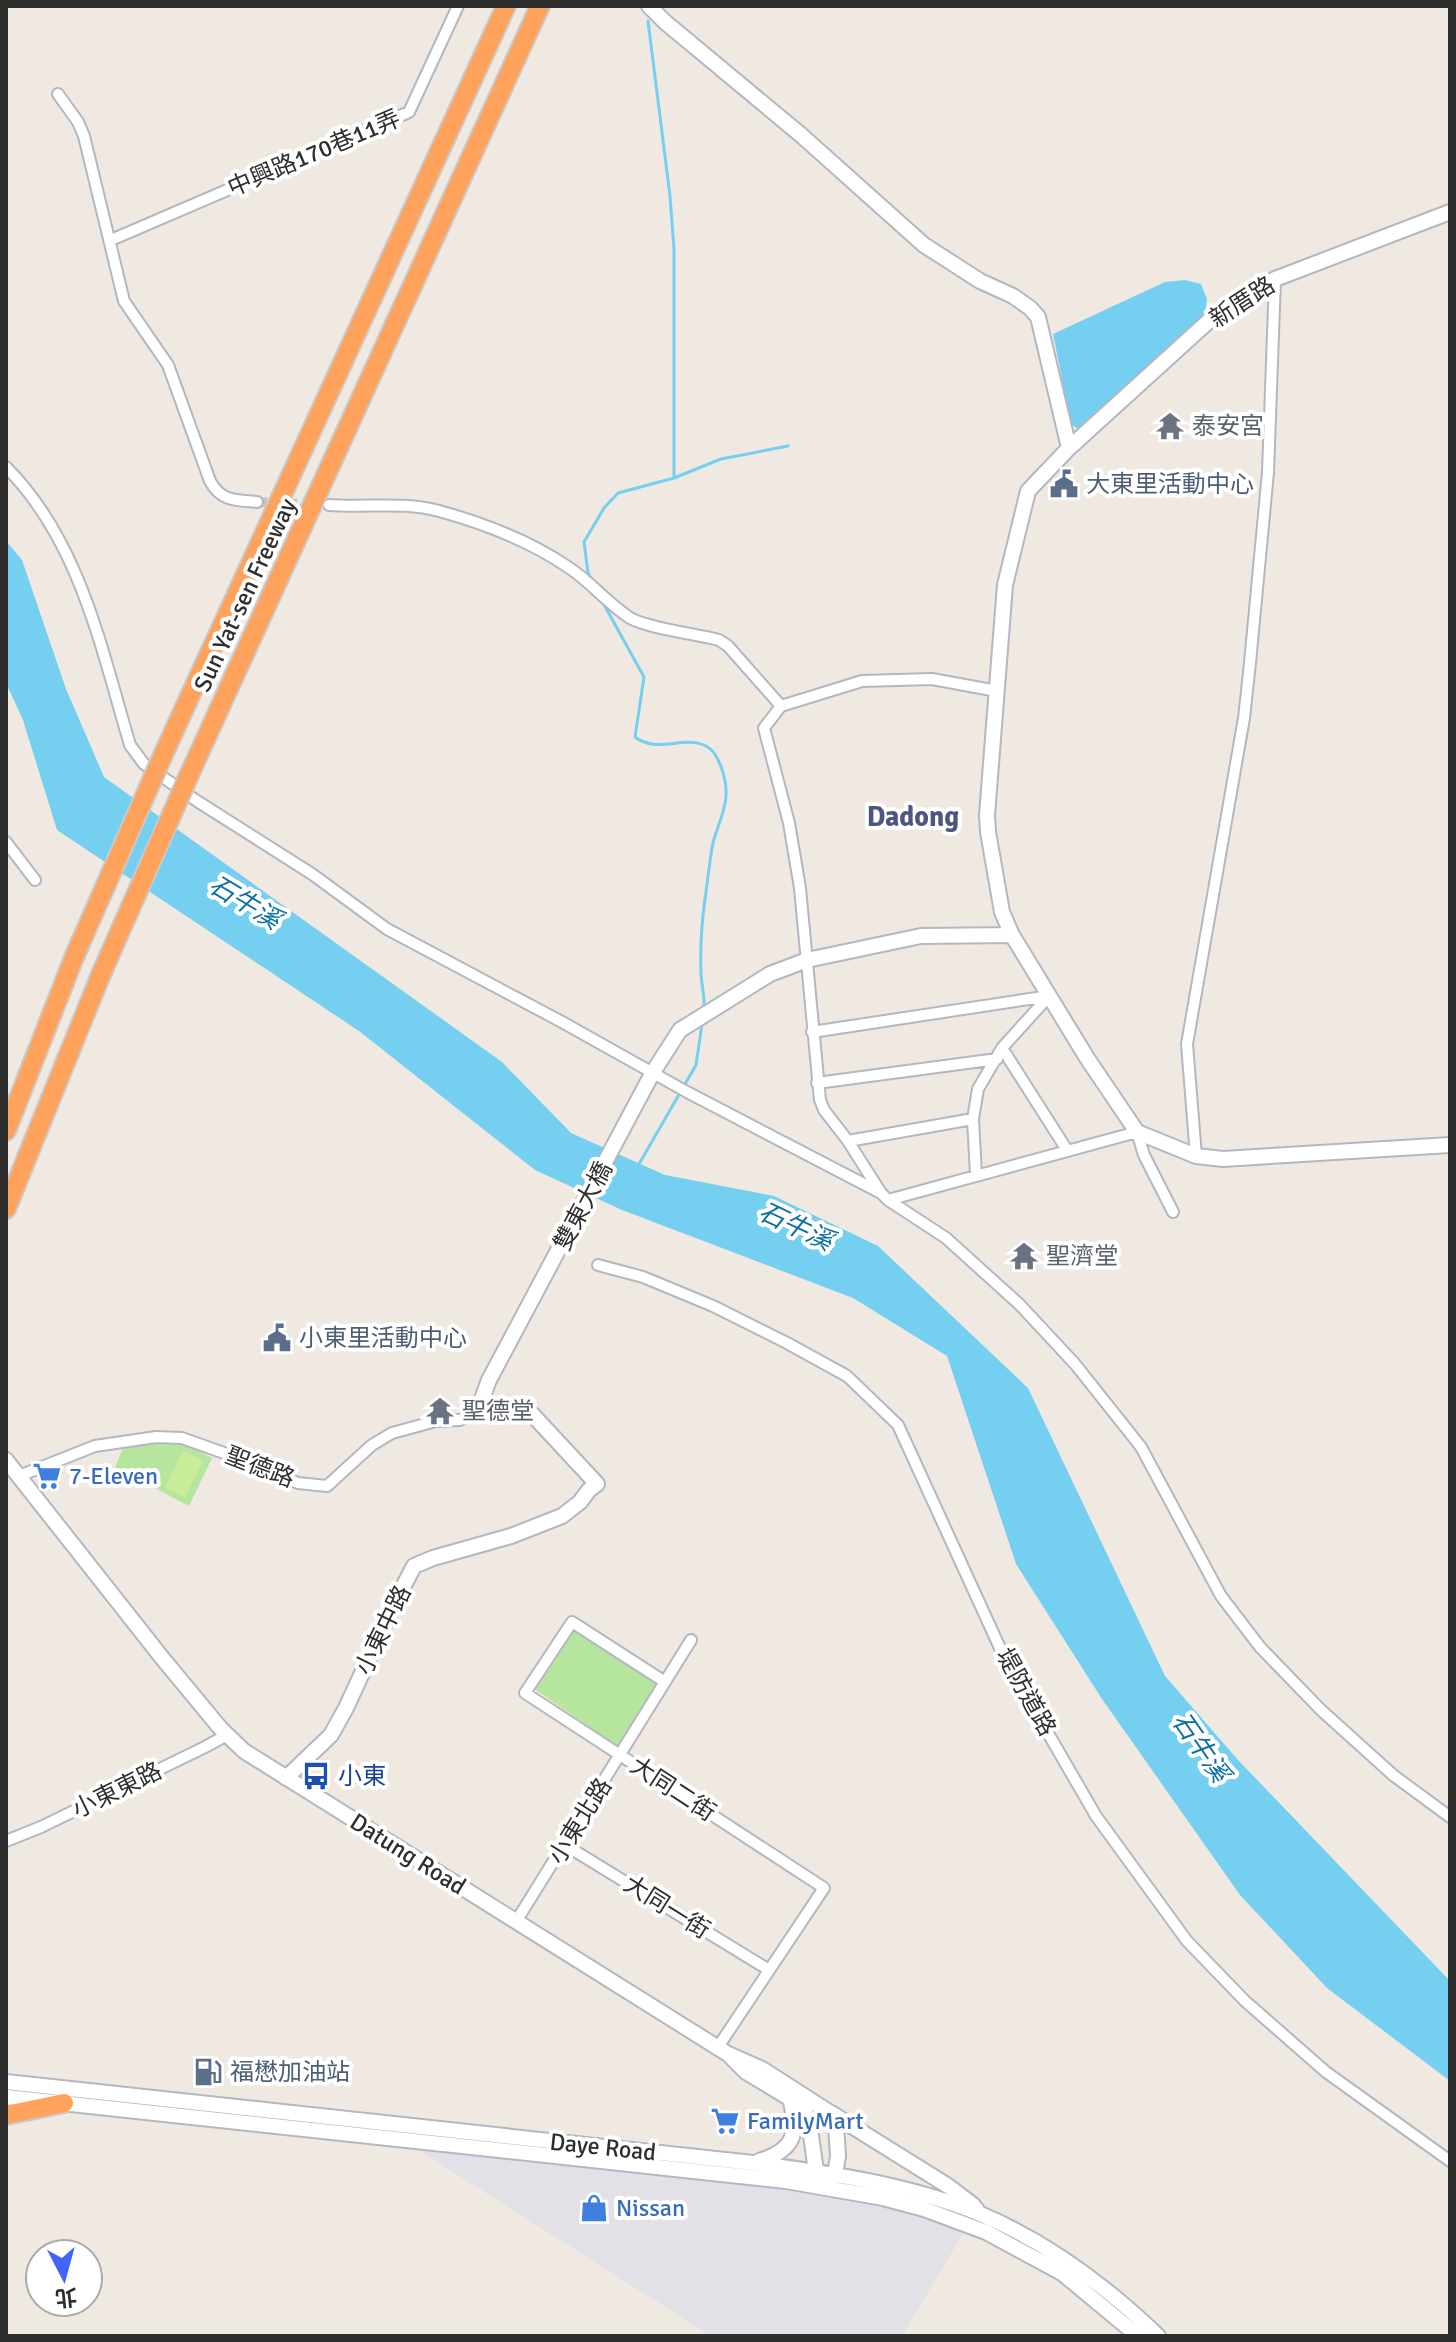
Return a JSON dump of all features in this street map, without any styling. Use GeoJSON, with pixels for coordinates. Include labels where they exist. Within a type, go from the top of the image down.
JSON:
{"type":"FeatureCollection","features":[{"type":"Feature","properties":{"kind":"highway","name":"Sun Yat-sen Freeway"},"geometry":{"type":"LineString","coordinates":[[6,1131],[75,955],[163,755],[506,6]]}},
{"type":"Feature","properties":{"kind":"highway","name":"Sun Yat-sen Freeway"},"geometry":{"type":"LineString","coordinates":[[6,1209],[102,972],[190,773],[540,6]]}},
{"type":"Feature","properties":{"kind":"highway"},"geometry":{"type":"LineString","coordinates":[[6,2115],[64,2103]]}},
{"type":"Feature","properties":{"kind":"main road"},"geometry":{"type":"LineString","coordinates":[[649,6],[924,245],[954,266],[1030,308],[1038,317],[1043,334],[1069,448]]}},
{"type":"Feature","properties":{"kind":"main road","name":"新厝路"},"geometry":{"type":"LineString","coordinates":[[1137,1132],[1087,1058],[1012,935],[1002,912],[987,823],[1005,585],[1028,491],[1069,448],[1222,309],[1275,279],[1450,212]]}},
{"type":"Feature","properties":{"kind":"main road","name":"雙東大橋"},"geometry":{"type":"LineString","coordinates":[[484,1406],[484,1391],[511,1339],[653,1072],[680,1030],[770,974],[807,960],[921,936],[1012,935]]}},
{"type":"Feature","properties":{"kind":"main road"},"geometry":{"type":"LineString","coordinates":[[1137,1132],[1196,1156],[1223,1159],[1450,1145]]}},
{"type":"Feature","properties":{"kind":"main road","name":"小東中路"},"geometry":{"type":"LineString","coordinates":[[286,1778],[331,1735],[414,1566],[511,1536],[562,1516],[597,1484],[531,1413],[519,1408],[491,1409],[484,1406]]}},
{"type":"Feature","properties":{"kind":"main road","name":"Datung Road"},"geometry":{"type":"LineString","coordinates":[[6,1460],[163,1659],[244,1751],[723,2051],[762,2069],[948,2186],[973,2205],[979,2214]]}},
{"type":"Feature","properties":{"kind":"main road","name":"Datung Road"},"geometry":{"type":"LineString","coordinates":[[723,2051],[746,2072],[804,2107],[816,2171],[823,2186]]}},
{"type":"Feature","properties":{"kind":"main road","name":"Daye Road"},"geometry":{"type":"LineString","coordinates":[[6,2082],[823,2186],[883,2198],[924,2209],[986,2232],[1062,2273],[1138,2336]]}},
{"type":"Feature","properties":{"kind":"main road","name":"Daye Road"},"geometry":{"type":"LineString","coordinates":[[6,2097],[753,2163],[835,2174],[926,2195],[979,2214],[1048,2249],[1074,2266],[1108,2291],[1158,2336]]}},
{"type":"Feature","properties":{"kind":"main road"},"geometry":{"type":"LineString","coordinates":[[753,2163],[773,2157],[789,2145],[795,2119],[790,2098]]}},
{"type":"Feature","properties":{"kind":"main road"},"geometry":{"type":"LineString","coordinates":[[823,2186],[835,2174],[838,2141],[836,2125],[829,2112]]}},
{"type":"Feature","properties":{"kind":"street","name":"中興路170巷11弄"},"geometry":{"type":"LineString","coordinates":[[111,240],[409,112],[458,6]]}},
{"type":"Feature","properties":{"kind":"street"},"geometry":{"type":"LineString","coordinates":[[58,94],[84,136],[124,301],[168,365],[215,490],[222,497],[257,502]]}},
{"type":"Feature","properties":{"kind":"street"},"geometry":{"type":"LineString","coordinates":[[1196,1156],[1188,1035],[1244,718],[1268,472],[1275,279]]}},
{"type":"Feature","properties":{"kind":"street"},"geometry":{"type":"LineString","coordinates":[[6,467],[40,505],[86,594],[130,745],[144,764],[312,874],[387,929],[884,1196],[946,1238],[1019,1304],[1075,1364],[1141,1447],[1221,1596],[1260,1647],[1321,1710],[1383,1766],[1450,1817]]}},
{"type":"Feature","properties":{"kind":"street"},"geometry":{"type":"LineString","coordinates":[[329,505],[404,506],[437,510],[538,550],[587,581],[598,594],[632,619],[719,640],[728,646],[781,706]]}},
{"type":"Feature","properties":{"kind":"street"},"geometry":{"type":"LineString","coordinates":[[884,1196],[824,1110],[817,1083],[800,888],[764,728],[781,706],[862,681],[932,679],[997,691]]}},
{"type":"Feature","properties":{"kind":"street"},"geometry":{"type":"LineString","coordinates":[[6,842],[35,880]]}},
{"type":"Feature","properties":{"kind":"street"},"geometry":{"type":"LineString","coordinates":[[812,1032],[1049,996]]}},
{"type":"Feature","properties":{"kind":"street"},"geometry":{"type":"LineString","coordinates":[[976,1175],[973,1119],[978,1089],[999,1053],[1049,996]]}},
{"type":"Feature","properties":{"kind":"street"},"geometry":{"type":"LineString","coordinates":[[817,1083],[999,1053]]}},
{"type":"Feature","properties":{"kind":"street"},"geometry":{"type":"LineString","coordinates":[[999,1053],[1067,1150]]}},
{"type":"Feature","properties":{"kind":"street"},"geometry":{"type":"LineString","coordinates":[[848,1141],[973,1119]]}},
{"type":"Feature","properties":{"kind":"street"},"geometry":{"type":"LineString","coordinates":[[884,1196],[1137,1132],[1144,1155],[1173,1212]]}},
{"type":"Feature","properties":{"kind":"street","name":"堤防道路"},"geometry":{"type":"LineString","coordinates":[[598,1265],[643,1277],[713,1306],[787,1343],[847,1376],[898,1425],[1005,1659],[1096,1816],[1187,1941],[1245,2001],[1326,2072],[1450,2161]]}},
{"type":"Feature","properties":{"kind":"street","name":"聖德路"},"geometry":{"type":"LineString","coordinates":[[19,1476],[95,1446],[156,1437],[182,1438],[298,1483],[327,1486],[372,1445],[392,1433],[436,1421],[460,1420],[484,1406]]}},
{"type":"Feature","properties":{"kind":"street","name":"大同二街"},"geometry":{"type":"LineString","coordinates":[[665,1682],[572,1622],[525,1693],[824,1888],[769,1970],[723,2051]]}},
{"type":"Feature","properties":{"kind":"street","name":"小東北路"},"geometry":{"type":"LineString","coordinates":[[517,1920],[691,1640]]}},
{"type":"Feature","properties":{"kind":"street","name":"小東東路"},"geometry":{"type":"LineString","coordinates":[[6,1841],[41,1827],[227,1735]]}},
{"type":"Feature","properties":{"kind":"street","name":"大同一街"},"geometry":{"type":"LineString","coordinates":[[565,1845],[769,1970]]}},
{"type":"Feature","properties":{"kind":"shaded area"},"geometry":{"type":"Polygon","coordinates":[[[415,2148],[877,2200],[954,2224],[964,2232],[902,2336],[711,2336],[415,2148]]]}},
{"type":"Feature","properties":{"kind":"green space"},"geometry":{"type":"Polygon","coordinates":[[[183,1443],[212,1458],[189,1506],[115,1467],[124,1446],[183,1443]]]}},
{"type":"Feature","properties":{"kind":"green space"},"geometry":{"type":"Polygon","coordinates":[[[183,1450],[203,1461],[185,1497],[165,1488],[183,1450]]]}},
{"type":"Feature","properties":{"kind":"green space"},"geometry":{"type":"Polygon","coordinates":[[[574,1627],[659,1685],[617,1746],[533,1688],[574,1627]]]}},
{"type":"Feature","properties":{"kind":"water"},"geometry":{"type":"Polygon","coordinates":[[[1185,280],[1201,284],[1207,299],[1205,315],[1078,429],[1071,424],[1053,334],[1165,282],[1185,280]]]}},
{"type":"Feature","properties":{"kind":"water","name":"石牛溪"},"geometry":{"type":"Polygon","coordinates":[[[6,541],[22,560],[66,689],[104,777],[502,1062],[571,1133],[665,1175],[774,1196],[878,1246],[1028,1388],[1165,1676],[1238,1760],[1450,1981],[1450,2081],[1327,1988],[1240,1895],[1102,1699],[1016,1564],[947,1356],[853,1298],[622,1210],[535,1170],[359,1031],[57,830],[23,720],[6,683],[6,541]]]}},
{"type":"Feature","properties":{"kind":"waterway"},"geometry":{"type":"LineString","coordinates":[[592,580],[588,573],[584,542],[604,508],[618,493],[674,478],[674,249],[648,21]]}},
{"type":"Feature","properties":{"kind":"waterway"},"geometry":{"type":"LineString","coordinates":[[674,478],[721,459],[788,446]]}},
{"type":"Feature","properties":{"kind":"waterway"},"geometry":{"type":"LineString","coordinates":[[602,601],[644,677],[635,737],[652,744],[689,742],[706,746],[719,761],[724,776],[725,802],[713,843],[702,922],[704,1008]]}},
{"type":"Feature","properties":{"kind":"waterway"},"geometry":{"type":"LineString","coordinates":[[639,1164],[696,1065],[702,1024]]}},
{"type":"Feature","properties":{"kind":"tunnel"},"geometry":{"type":"LineString","coordinates":[[257,502],[315,505]]}},
{"type":"Feature","properties":{"kind":"place","name":"泰安宮"},"geometry":{"type":"Point","coordinates":[1170,426]}},
{"type":"Feature","properties":{"kind":"place","name":"大東里活動中心"},"geometry":{"type":"Point","coordinates":[1064,484]}},
{"type":"Feature","properties":{"kind":"place","name":"聖濟堂"},"geometry":{"type":"Point","coordinates":[1024,1256]}},
{"type":"Feature","properties":{"kind":"place","name":"小東里活動中心"},"geometry":{"type":"Point","coordinates":[277,1338]}},
{"type":"Feature","properties":{"kind":"place","name":"聖德堂"},"geometry":{"type":"Point","coordinates":[440,1411]}},
{"type":"Feature","properties":{"kind":"place","name":"7-Eleven"},"geometry":{"type":"Point","coordinates":[47,1476]}},
{"type":"Feature","properties":{"kind":"place","name":"小東"},"geometry":{"type":"Point","coordinates":[316,1776]}},
{"type":"Feature","properties":{"kind":"place","name":"福懋加油站"},"geometry":{"type":"Point","coordinates":[208,2072]}},
{"type":"Feature","properties":{"kind":"place","name":"FamilyMart"},"geometry":{"type":"Point","coordinates":[725,2121]}},
{"type":"Feature","properties":{"kind":"place","name":"Nissan"},"geometry":{"type":"Point","coordinates":[594,2208]}},
{"type":"Feature","properties":{"kind":"district","name":"Dadong"},"geometry":{"type":"Point","coordinates":[913,816]}}]}
